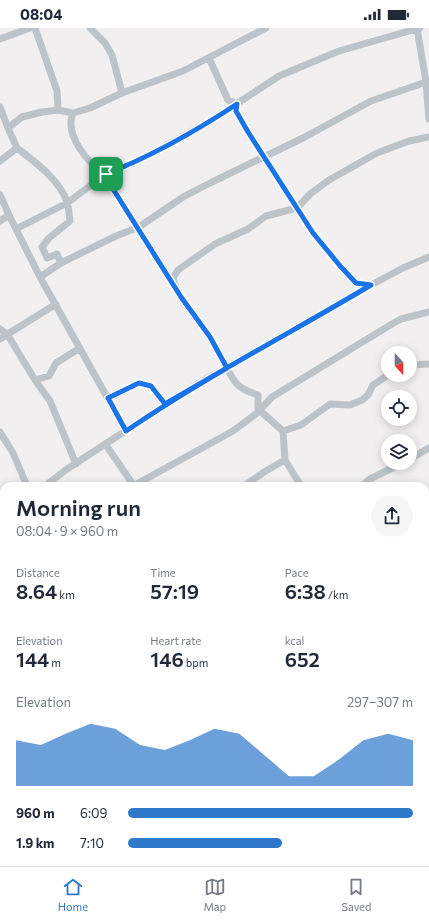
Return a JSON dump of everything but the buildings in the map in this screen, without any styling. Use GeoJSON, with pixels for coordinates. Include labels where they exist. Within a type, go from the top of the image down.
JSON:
{"type":"FeatureCollection","features":[{"type":"Feature","properties":{"kind":"street"},"geometry":{"type":"LineString","coordinates":[[0,39],[13,31],[30,28]]}},
{"type":"Feature","properties":{"kind":"street"},"geometry":{"type":"LineString","coordinates":[[35,28],[57,91],[58,110]]}},
{"type":"Feature","properties":{"kind":"street"},"geometry":{"type":"LineString","coordinates":[[90,28],[105,43],[112,55],[122,93]]}},
{"type":"Feature","properties":{"kind":"street"},"geometry":{"type":"LineString","coordinates":[[8,128],[22,117],[58,110],[73,113],[106,102],[122,93],[183,71],[266,28]]}},
{"type":"Feature","properties":{"kind":"street"},"geometry":{"type":"LineString","coordinates":[[16,229],[67,203],[106,174],[138,161],[212,120],[279,76],[339,51],[418,28],[427,82],[429,119]]}},
{"type":"Feature","properties":{"kind":"street"},"geometry":{"type":"LineString","coordinates":[[209,58],[228,100],[237,104]]}},
{"type":"Feature","properties":{"kind":"street"},"geometry":{"type":"LineString","coordinates":[[40,277],[61,263],[116,236],[139,228],[183,197],[371,102],[427,82]]}},
{"type":"Feature","properties":{"kind":"street"},"geometry":{"type":"LineString","coordinates":[[237,104],[236,111],[313,233],[356,283],[371,285]]}},
{"type":"Feature","properties":{"kind":"street"},"geometry":{"type":"LineString","coordinates":[[0,107],[17,148],[35,162],[54,181],[67,203],[70,221],[49,238],[42,247],[47,258],[57,254],[61,263]]}},
{"type":"Feature","properties":{"kind":"street"},"geometry":{"type":"LineString","coordinates":[[73,113],[70,120],[71,126],[75,138],[84,154],[99,170],[106,174],[108,181],[175,286],[210,337],[237,384],[246,391],[258,395],[258,409],[283,431],[285,460],[299,482]]}},
{"type":"Feature","properties":{"kind":"street"},"geometry":{"type":"LineString","coordinates":[[175,286],[173,278],[178,270],[215,244],[248,229],[266,216],[297,208],[310,194],[329,180],[377,153],[409,141],[429,137]]}},
{"type":"Feature","properties":{"kind":"street"},"geometry":{"type":"LineString","coordinates":[[0,161],[17,148]]}},
{"type":"Feature","properties":{"kind":"street"},"geometry":{"type":"LineString","coordinates":[[0,195],[40,277],[126,431]]}},
{"type":"Feature","properties":{"kind":"street"},"geometry":{"type":"LineString","coordinates":[[0,221],[9,215]]}},
{"type":"Feature","properties":{"kind":"street"},"geometry":{"type":"LineString","coordinates":[[51,482],[165,404],[371,285],[403,268],[429,257]]}},
{"type":"Feature","properties":{"kind":"street"},"geometry":{"type":"LineString","coordinates":[[0,339],[56,304]]}},
{"type":"Feature","properties":{"kind":"street"},"geometry":{"type":"LineString","coordinates":[[140,482],[233,431],[253,416],[258,409],[272,397],[392,324],[401,319],[429,312]]}},
{"type":"Feature","properties":{"kind":"street"},"geometry":{"type":"LineString","coordinates":[[0,329],[7,334],[35,380],[50,401],[76,464]]}},
{"type":"Feature","properties":{"kind":"street"},"geometry":{"type":"LineString","coordinates":[[35,380],[50,376],[56,363],[80,348]]}},
{"type":"Feature","properties":{"kind":"street"},"geometry":{"type":"LineString","coordinates":[[417,365],[429,364]]}},
{"type":"Feature","properties":{"kind":"street"},"geometry":{"type":"LineString","coordinates":[[283,431],[301,425],[330,404],[350,405],[362,400],[368,395],[373,385],[381,380]]}},
{"type":"Feature","properties":{"kind":"street"},"geometry":{"type":"LineString","coordinates":[[108,398],[139,383],[151,386],[165,404]]}},
{"type":"Feature","properties":{"kind":"street"},"geometry":{"type":"LineString","coordinates":[[0,432],[13,453],[25,482]]}},
{"type":"Feature","properties":{"kind":"street"},"geometry":{"type":"LineString","coordinates":[[106,445],[130,482]]}},
{"type":"Feature","properties":{"kind":"street"},"geometry":{"type":"LineString","coordinates":[[417,455],[429,448]]}},
{"type":"Feature","properties":{"kind":"street"},"geometry":{"type":"LineString","coordinates":[[250,482],[285,460]]}},
{"type":"Feature","properties":{"kind":"street"},"geometry":{"type":"LineString","coordinates":[[368,482],[387,470]]}},
{"type":"Feature","properties":{"kind":"route"},"geometry":{"type":"LineString","coordinates":[[106,174],[108,181],[116,194],[126,207],[181,297],[210,337],[227,368],[165,404],[151,386],[139,383],[108,398],[126,431],[165,404],[199,383],[227,368],[279,337],[324,313],[371,285],[356,283],[313,233],[248,132],[236,111],[237,104],[212,120],[138,161],[106,174]]}}]}
